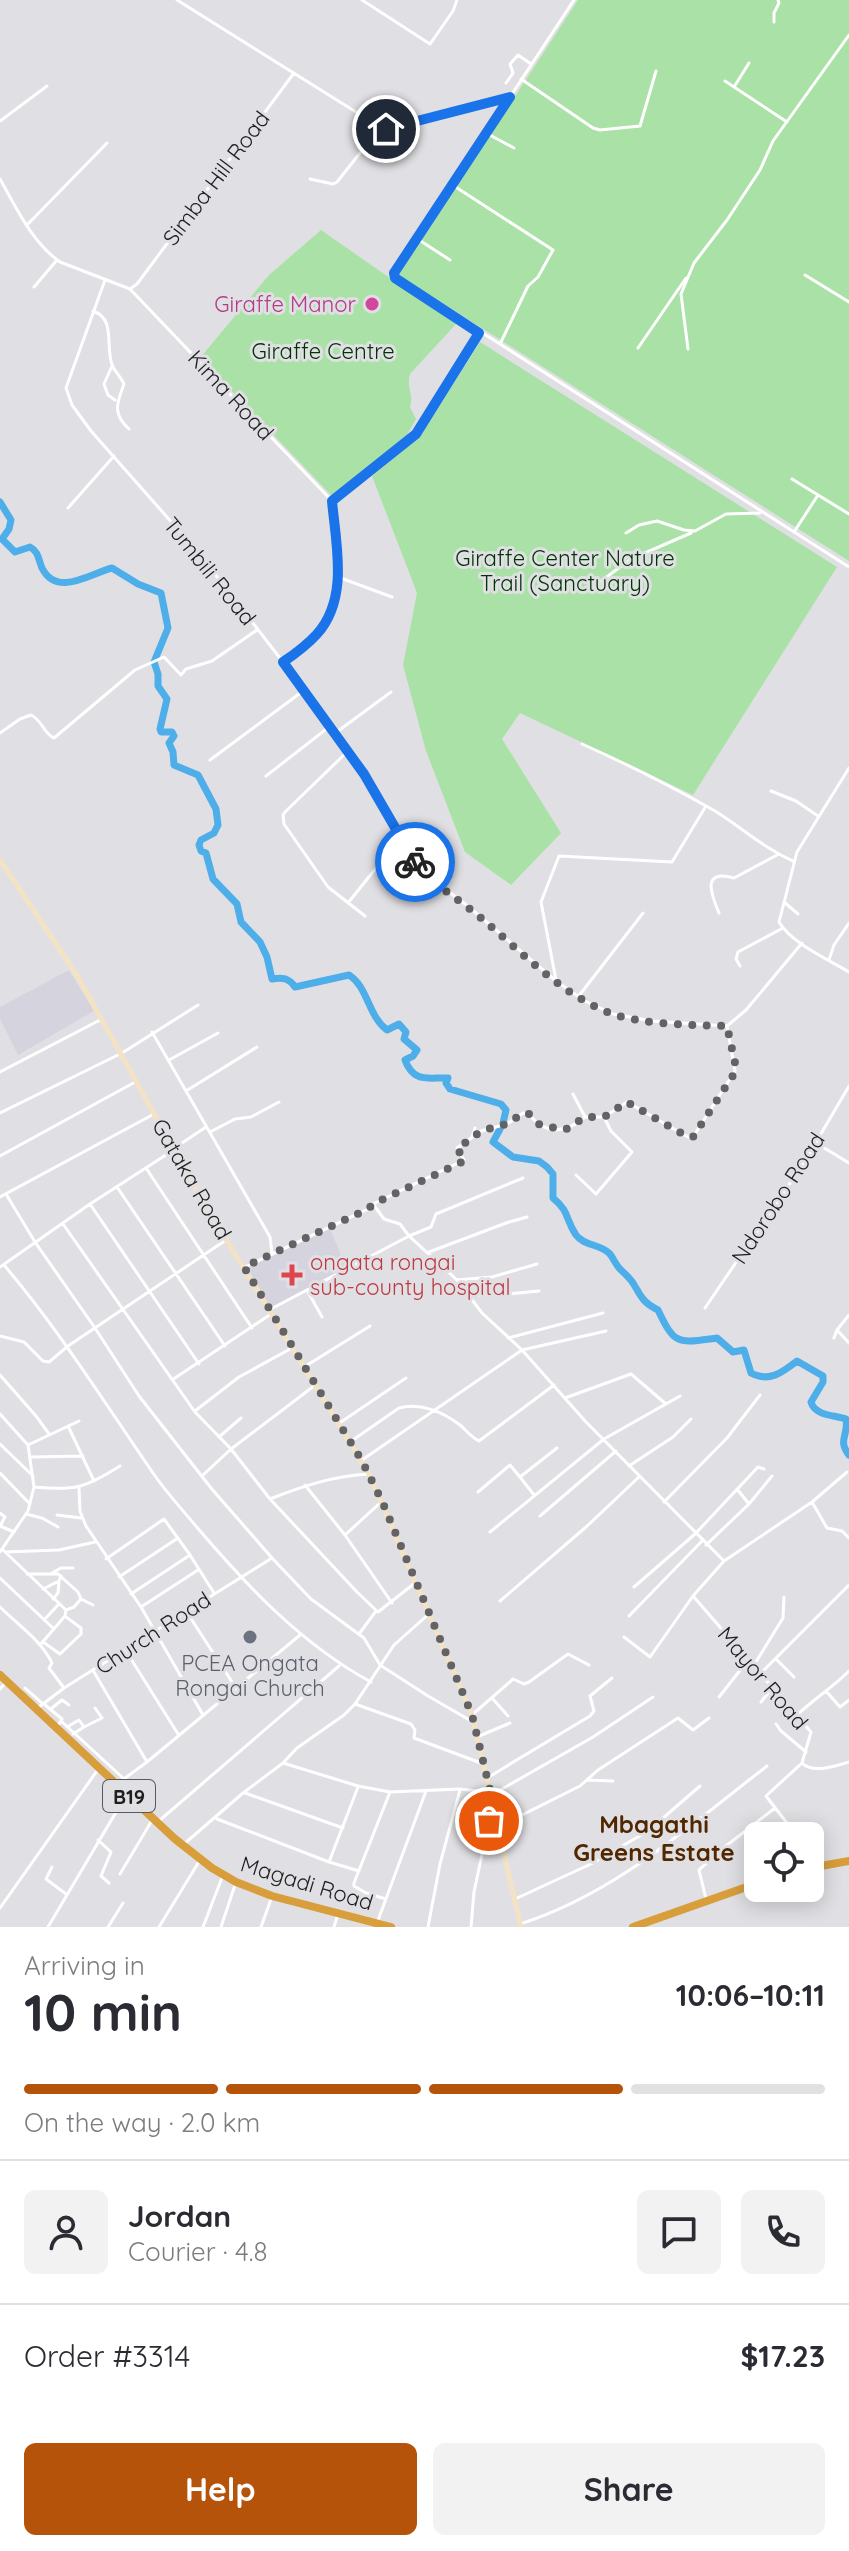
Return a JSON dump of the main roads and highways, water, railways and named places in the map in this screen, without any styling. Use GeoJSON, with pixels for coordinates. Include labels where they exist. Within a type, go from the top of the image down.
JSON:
{"type":"FeatureCollection","features":[{"type":"Feature","properties":{"kind":"highway","name":"Magadi Road"},"geometry":{"type":"LineString","coordinates":[[2,1682],[41,1706],[120,1782],[127,1794],[155,1821],[200,1860],[223,1875],[272,1896],[391,1927]]}},
{"type":"Feature","properties":{"kind":"highway"},"geometry":{"type":"LineString","coordinates":[[824,1865],[849,1861]]}},
{"type":"Feature","properties":{"kind":"highway"},"geometry":{"type":"LineString","coordinates":[[633,1927],[744,1888]]}},
{"type":"Feature","properties":{"kind":"waterway"},"geometry":{"type":"LineString","coordinates":[[0,502],[11,520],[2,539],[15,552],[30,547],[33,549],[48,577],[65,583],[112,568],[138,584],[161,593],[168,628],[154,662],[158,686],[167,699],[160,729],[161,732],[172,732],[174,736],[169,743],[174,765],[198,775],[216,809],[218,825],[214,833],[201,840],[199,845],[201,851],[206,853],[213,879],[237,904],[241,922],[260,942],[272,979],[285,979],[295,987],[349,975],[360,987],[381,1024],[387,1030],[399,1024],[406,1032],[404,1039],[417,1050],[405,1060],[413,1073],[423,1078],[448,1078],[446,1083],[450,1089],[501,1104],[506,1110],[503,1123]]}},
{"type":"Feature","properties":{"kind":"waterway"},"geometry":{"type":"LineString","coordinates":[[500,1129],[493,1142],[513,1157],[539,1161],[547,1167],[553,1174],[553,1198],[565,1212],[576,1235],[609,1253],[642,1298],[658,1310],[674,1336],[686,1341],[717,1338],[733,1352],[744,1350],[751,1373],[758,1376],[776,1375],[797,1361],[823,1376],[823,1382],[811,1402],[816,1410],[846,1419],[844,1445],[849,1455]]}},
{"type":"Feature","properties":{"kind":"place","name":"Giraffe Manor"},"geometry":{"type":"Point","coordinates":[372,304]}},
{"type":"Feature","properties":{"kind":"place","name":"ongata rongai sub-county hospital"},"geometry":{"type":"Point","coordinates":[292,1275]}},
{"type":"Feature","properties":{"kind":"place","name":"PCEA Ongata Rongai Church"},"geometry":{"type":"Point","coordinates":[250,1637]}},
{"type":"Feature","properties":{"kind":"district","name":"Mbagathi Greens Estate"},"geometry":{"type":"Point","coordinates":[654,1838]}},
{"type":"Feature","properties":{"kind":"park label","name":"Giraffe Centre"},"geometry":{"type":"Point","coordinates":[323,351]}},
{"type":"Feature","properties":{"kind":"park label","name":"Giraffe Center Nature Trail (Sanctuary)"},"geometry":{"type":"Point","coordinates":[565,570]}}]}
